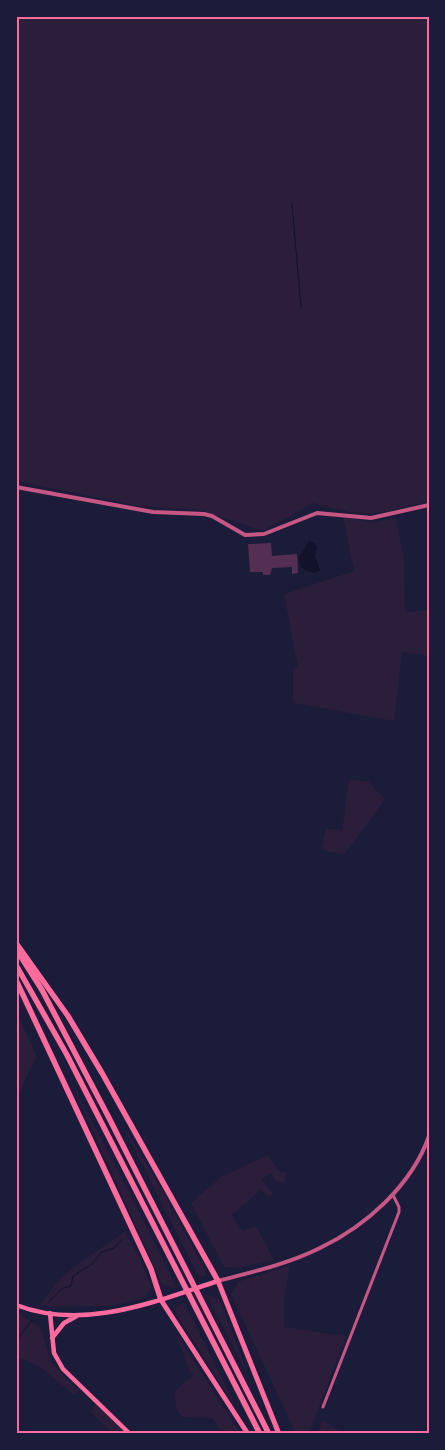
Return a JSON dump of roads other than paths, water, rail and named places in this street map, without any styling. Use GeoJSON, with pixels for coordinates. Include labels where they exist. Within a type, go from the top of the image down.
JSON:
{"type":"FeatureCollection","features":[{"type":"Feature","properties":{"kind":"highway"},"geometry":{"type":"LineString","coordinates":[[16,943],[68,1016],[98,1065],[218,1281],[279,1434]]}},
{"type":"Feature","properties":{"kind":"highway"},"geometry":{"type":"LineString","coordinates":[[16,949],[50,1007],[269,1434]]}},
{"type":"Feature","properties":{"kind":"highway"},"geometry":{"type":"LineString","coordinates":[[16,965],[67,1055],[260,1434]]}},
{"type":"Feature","properties":{"kind":"highway"},"geometry":{"type":"LineString","coordinates":[[16,980],[151,1269],[161,1300],[248,1434]]}},
{"type":"Feature","properties":{"kind":"main road"},"geometry":{"type":"LineString","coordinates":[[16,1305],[50,1313],[77,1316],[120,1311],[218,1281]]}},
{"type":"Feature","properties":{"kind":"main road"},"geometry":{"type":"LineString","coordinates":[[50,1313],[51,1340],[54,1353],[63,1368],[130,1434]]}},
{"type":"Feature","properties":{"kind":"main road"},"geometry":{"type":"LineString","coordinates":[[51,1340],[64,1323],[77,1316]]}},
{"type":"Feature","properties":{"kind":"street"},"geometry":{"type":"LineString","coordinates":[[16,487],[153,512],[204,514],[212,516],[246,535],[264,534],[317,513],[371,518],[429,504]]}},
{"type":"Feature","properties":{"kind":"street"},"geometry":{"type":"LineString","coordinates":[[218,1281],[281,1264],[320,1248],[355,1228],[393,1195],[410,1173],[429,1136]]}},
{"type":"Feature","properties":{"kind":"street"},"geometry":{"type":"LineString","coordinates":[[323,1407],[399,1212],[399,1207],[393,1195]]}},
{"type":"Feature","properties":{"kind":"waterway"},"geometry":{"type":"LineString","coordinates":[[292,204],[301,307]]}},
{"type":"Feature","properties":{"kind":"waterway"},"geometry":{"type":"LineString","coordinates":[[48,1303],[63,1288],[71,1286],[73,1276],[92,1264],[102,1252],[114,1248],[121,1240]]}},
{"type":"Feature","properties":{"kind":"waterway"},"geometry":{"type":"LineString","coordinates":[[16,1341],[32,1320]]}}]}
